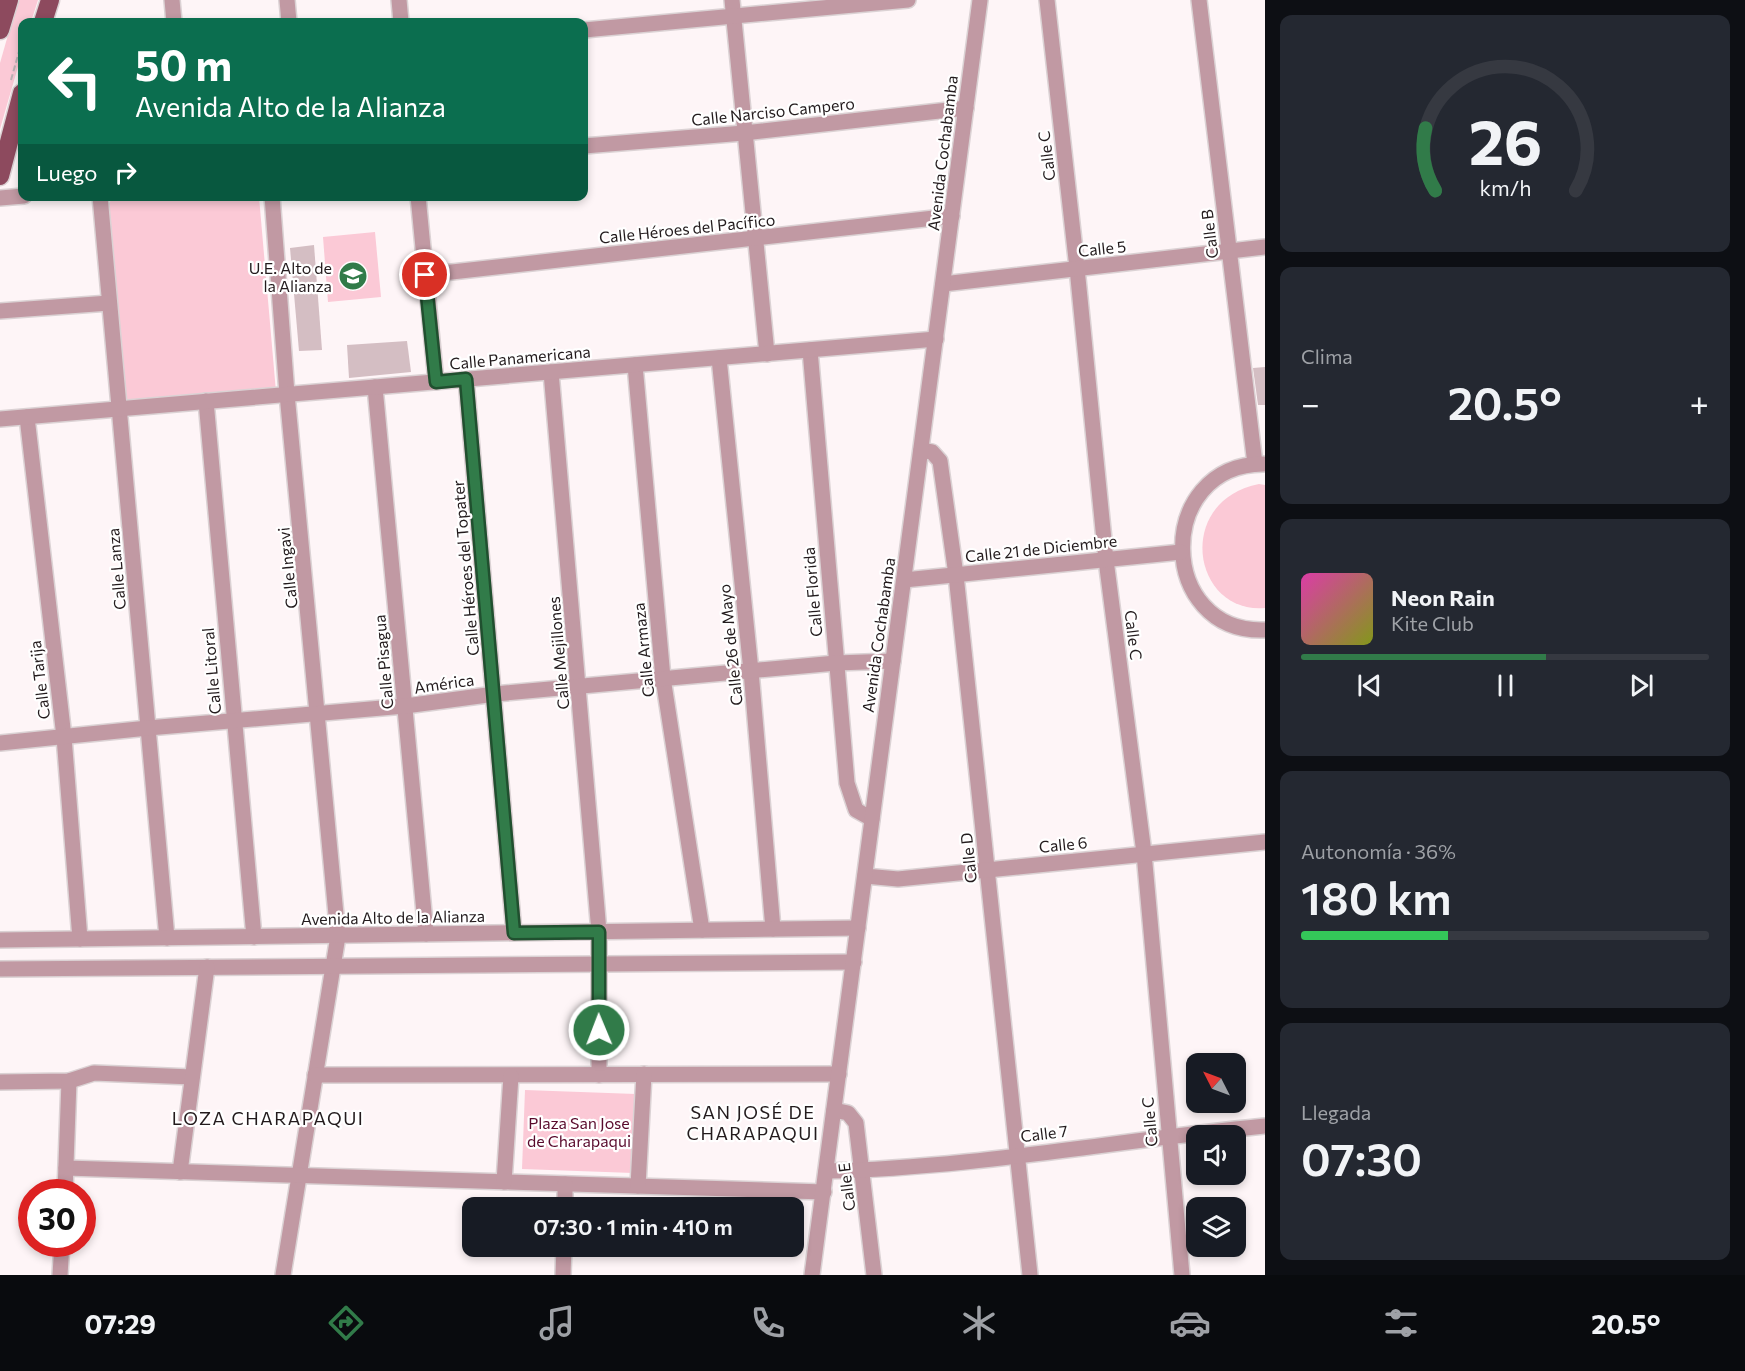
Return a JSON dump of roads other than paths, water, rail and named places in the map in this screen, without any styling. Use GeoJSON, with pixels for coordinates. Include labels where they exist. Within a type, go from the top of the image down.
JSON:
{"type":"FeatureCollection","features":[{"type":"Feature","properties":{"kind":"main road"},"geometry":{"type":"LineString","coordinates":[[0,30],[9,0]]}},
{"type":"Feature","properties":{"kind":"main road"},"geometry":{"type":"LineString","coordinates":[[44,18],[50,0]]}},
{"type":"Feature","properties":{"kind":"main road"},"geometry":{"type":"LineString","coordinates":[[0,176],[16,89]]}},
{"type":"Feature","properties":{"kind":"street"},"geometry":{"type":"LineString","coordinates":[[172,0],[174,18]]}},
{"type":"Feature","properties":{"kind":"street"},"geometry":{"type":"LineString","coordinates":[[287,0],[289,18]]}},
{"type":"Feature","properties":{"kind":"street"},"geometry":{"type":"LineString","coordinates":[[399,0],[401,18]]}},
{"type":"Feature","properties":{"kind":"street"},"geometry":{"type":"LineString","coordinates":[[732,0],[767,354]]}},
{"type":"Feature","properties":{"kind":"street"},"geometry":{"type":"LineString","coordinates":[[588,30],[908,0]]}},
{"type":"Feature","properties":{"kind":"street","name":"Avenida Cochabamba"},"geometry":{"type":"LineString","coordinates":[[812,1275],[980,0]]}},
{"type":"Feature","properties":{"kind":"street","name":"Calle C"},"geometry":{"type":"LineString","coordinates":[[1047,0],[1106,560],[1144,853],[1182,1275]]}},
{"type":"Feature","properties":{"kind":"street","name":"Calle B"},"geometry":{"type":"LineString","coordinates":[[1199,0],[1229,251],[1260,464]]}},
{"type":"Feature","properties":{"kind":"street","name":"Calle Narciso Campero"},"geometry":{"type":"LineString","coordinates":[[588,146],[744,133],[966,108]]}},
{"type":"Feature","properties":{"kind":"street"},"geometry":{"type":"LineString","coordinates":[[0,198],[18,196]]}},
{"type":"Feature","properties":{"kind":"street","name":"Calle Lanza"},"geometry":{"type":"LineString","coordinates":[[100,201],[167,938]]}},
{"type":"Feature","properties":{"kind":"street","name":"Calle Ingavi"},"geometry":{"type":"LineString","coordinates":[[272,201],[338,936],[283,1275]]}},
{"type":"Feature","properties":{"kind":"street"},"geometry":{"type":"LineString","coordinates":[[418,201],[436,382]]}},
{"type":"Feature","properties":{"kind":"street","name":"Calle Héroes del Pacífico"},"geometry":{"type":"LineString","coordinates":[[425,275],[952,216]]}},
{"type":"Feature","properties":{"kind":"street","name":"Calle 5"},"geometry":{"type":"LineString","coordinates":[[943,284],[1265,247]]}},
{"type":"Feature","properties":{"kind":"street"},"geometry":{"type":"LineString","coordinates":[[0,311],[110,303]]}},
{"type":"Feature","properties":{"kind":"street","name":"Calle Panamericana"},"geometry":{"type":"LineString","coordinates":[[0,419],[936,339]]}},
{"type":"Feature","properties":{"kind":"street","name":"Calle Florida"},"geometry":{"type":"LineString","coordinates":[[810,350],[847,783],[856,810],[872,819]]}},
{"type":"Feature","properties":{"kind":"street","name":"Calle 26 de Mayo"},"geometry":{"type":"LineString","coordinates":[[719,358],[751,671],[773,929]]}},
{"type":"Feature","properties":{"kind":"street","name":"Calle Armaza"},"geometry":{"type":"LineString","coordinates":[[636,365],[663,678],[702,930]]}},
{"type":"Feature","properties":{"kind":"street","name":"Calle Mejillones"},"geometry":{"type":"LineString","coordinates":[[551,372],[599,932],[599,1075]]}},
{"type":"Feature","properties":{"kind":"street","name":"Calle Héroes del Topater"},"geometry":{"type":"LineString","coordinates":[[466,379],[514,933]]}},
{"type":"Feature","properties":{"kind":"street","name":"Calle Pisagua"},"geometry":{"type":"LineString","coordinates":[[375,387],[426,934]]}},
{"type":"Feature","properties":{"kind":"street","name":"Calle Litoral"},"geometry":{"type":"LineString","coordinates":[[206,401],[254,937]]}},
{"type":"Feature","properties":{"kind":"street","name":"Calle Tarija"},"geometry":{"type":"LineString","coordinates":[[27,417],[64,737],[80,939]]}},
{"type":"Feature","properties":{"kind":"street","name":"Calle D"},"geometry":{"type":"LineString","coordinates":[[921,450],[932,452],[940,461],[956,575],[1030,1275]]}},
{"type":"Feature","properties":{"kind":"street"},"geometry":{"type":"LineString","coordinates":[[1260,464],[1228,472],[1205,488],[1189,511],[1181,538],[1181,552],[1188,581],[1205,606],[1230,623],[1265,630]]}},
{"type":"Feature","properties":{"kind":"street","name":"Calle 21 de Diciembre"},"geometry":{"type":"LineString","coordinates":[[904,580],[1181,552]]}},
{"type":"Feature","properties":{"kind":"street","name":"América"},"geometry":{"type":"LineString","coordinates":[[0,743],[405,706],[495,694],[663,678],[836,663],[893,661]]}},
{"type":"Feature","properties":{"kind":"street","name":"Calle 6"},"geometry":{"type":"LineString","coordinates":[[865,876],[898,879],[1265,842]]}},
{"type":"Feature","properties":{"kind":"street","name":"Avenida Alto de la Alianza"},"geometry":{"type":"LineString","coordinates":[[0,940],[858,928]]}},
{"type":"Feature","properties":{"kind":"street"},"geometry":{"type":"LineString","coordinates":[[0,969],[854,962]]}},
{"type":"Feature","properties":{"kind":"street"},"geometry":{"type":"LineString","coordinates":[[180,1172],[207,967]]}},
{"type":"Feature","properties":{"kind":"street"},"geometry":{"type":"LineString","coordinates":[[0,1083],[69,1081],[94,1073],[192,1077]]}},
{"type":"Feature","properties":{"kind":"street"},"geometry":{"type":"LineString","coordinates":[[638,1186],[644,1074]]}},
{"type":"Feature","properties":{"kind":"street"},"geometry":{"type":"LineString","coordinates":[[315,1075],[839,1074]]}},
{"type":"Feature","properties":{"kind":"street"},"geometry":{"type":"LineString","coordinates":[[504,1182],[511,1076]]}},
{"type":"Feature","properties":{"kind":"street"},"geometry":{"type":"LineString","coordinates":[[66,1179],[69,1081]]}},
{"type":"Feature","properties":{"kind":"street","name":"Calle E"},"geometry":{"type":"LineString","coordinates":[[834,1110],[848,1113],[853,1117],[863,1170],[874,1275]]}},
{"type":"Feature","properties":{"kind":"street","name":"Calle 7"},"geometry":{"type":"LineString","coordinates":[[826,1171],[863,1170],[1018,1155],[1168,1135],[1265,1126]]}},
{"type":"Feature","properties":{"kind":"street"},"geometry":{"type":"LineString","coordinates":[[66,1168],[824,1192]]}},
{"type":"Feature","properties":{"kind":"street"},"geometry":{"type":"LineString","coordinates":[[565,1184],[565,1197]]}},
{"type":"Feature","properties":{"kind":"street"},"geometry":{"type":"LineString","coordinates":[[60,1275],[61,1257]]}},
{"type":"Feature","properties":{"kind":"street"},"geometry":{"type":"LineString","coordinates":[[564,1257],[564,1275]]}},
{"type":"Feature","properties":{"kind":"place","name":"U.E. Alto de la Alianza"},"geometry":{"type":"Point","coordinates":[353,276]}},
{"type":"Feature","properties":{"kind":"district","name":"LOZA CHARAPAQUI"},"geometry":{"type":"Point","coordinates":[268,1118]}},
{"type":"Feature","properties":{"kind":"district","name":"SAN JOSÉ DE CHARAPAQUI"},"geometry":{"type":"Point","coordinates":[753,1122]}},
{"type":"Feature","properties":{"kind":"park label","name":"Plaza San Jose de Charapaqui"},"geometry":{"type":"Point","coordinates":[579,1131]}}]}
